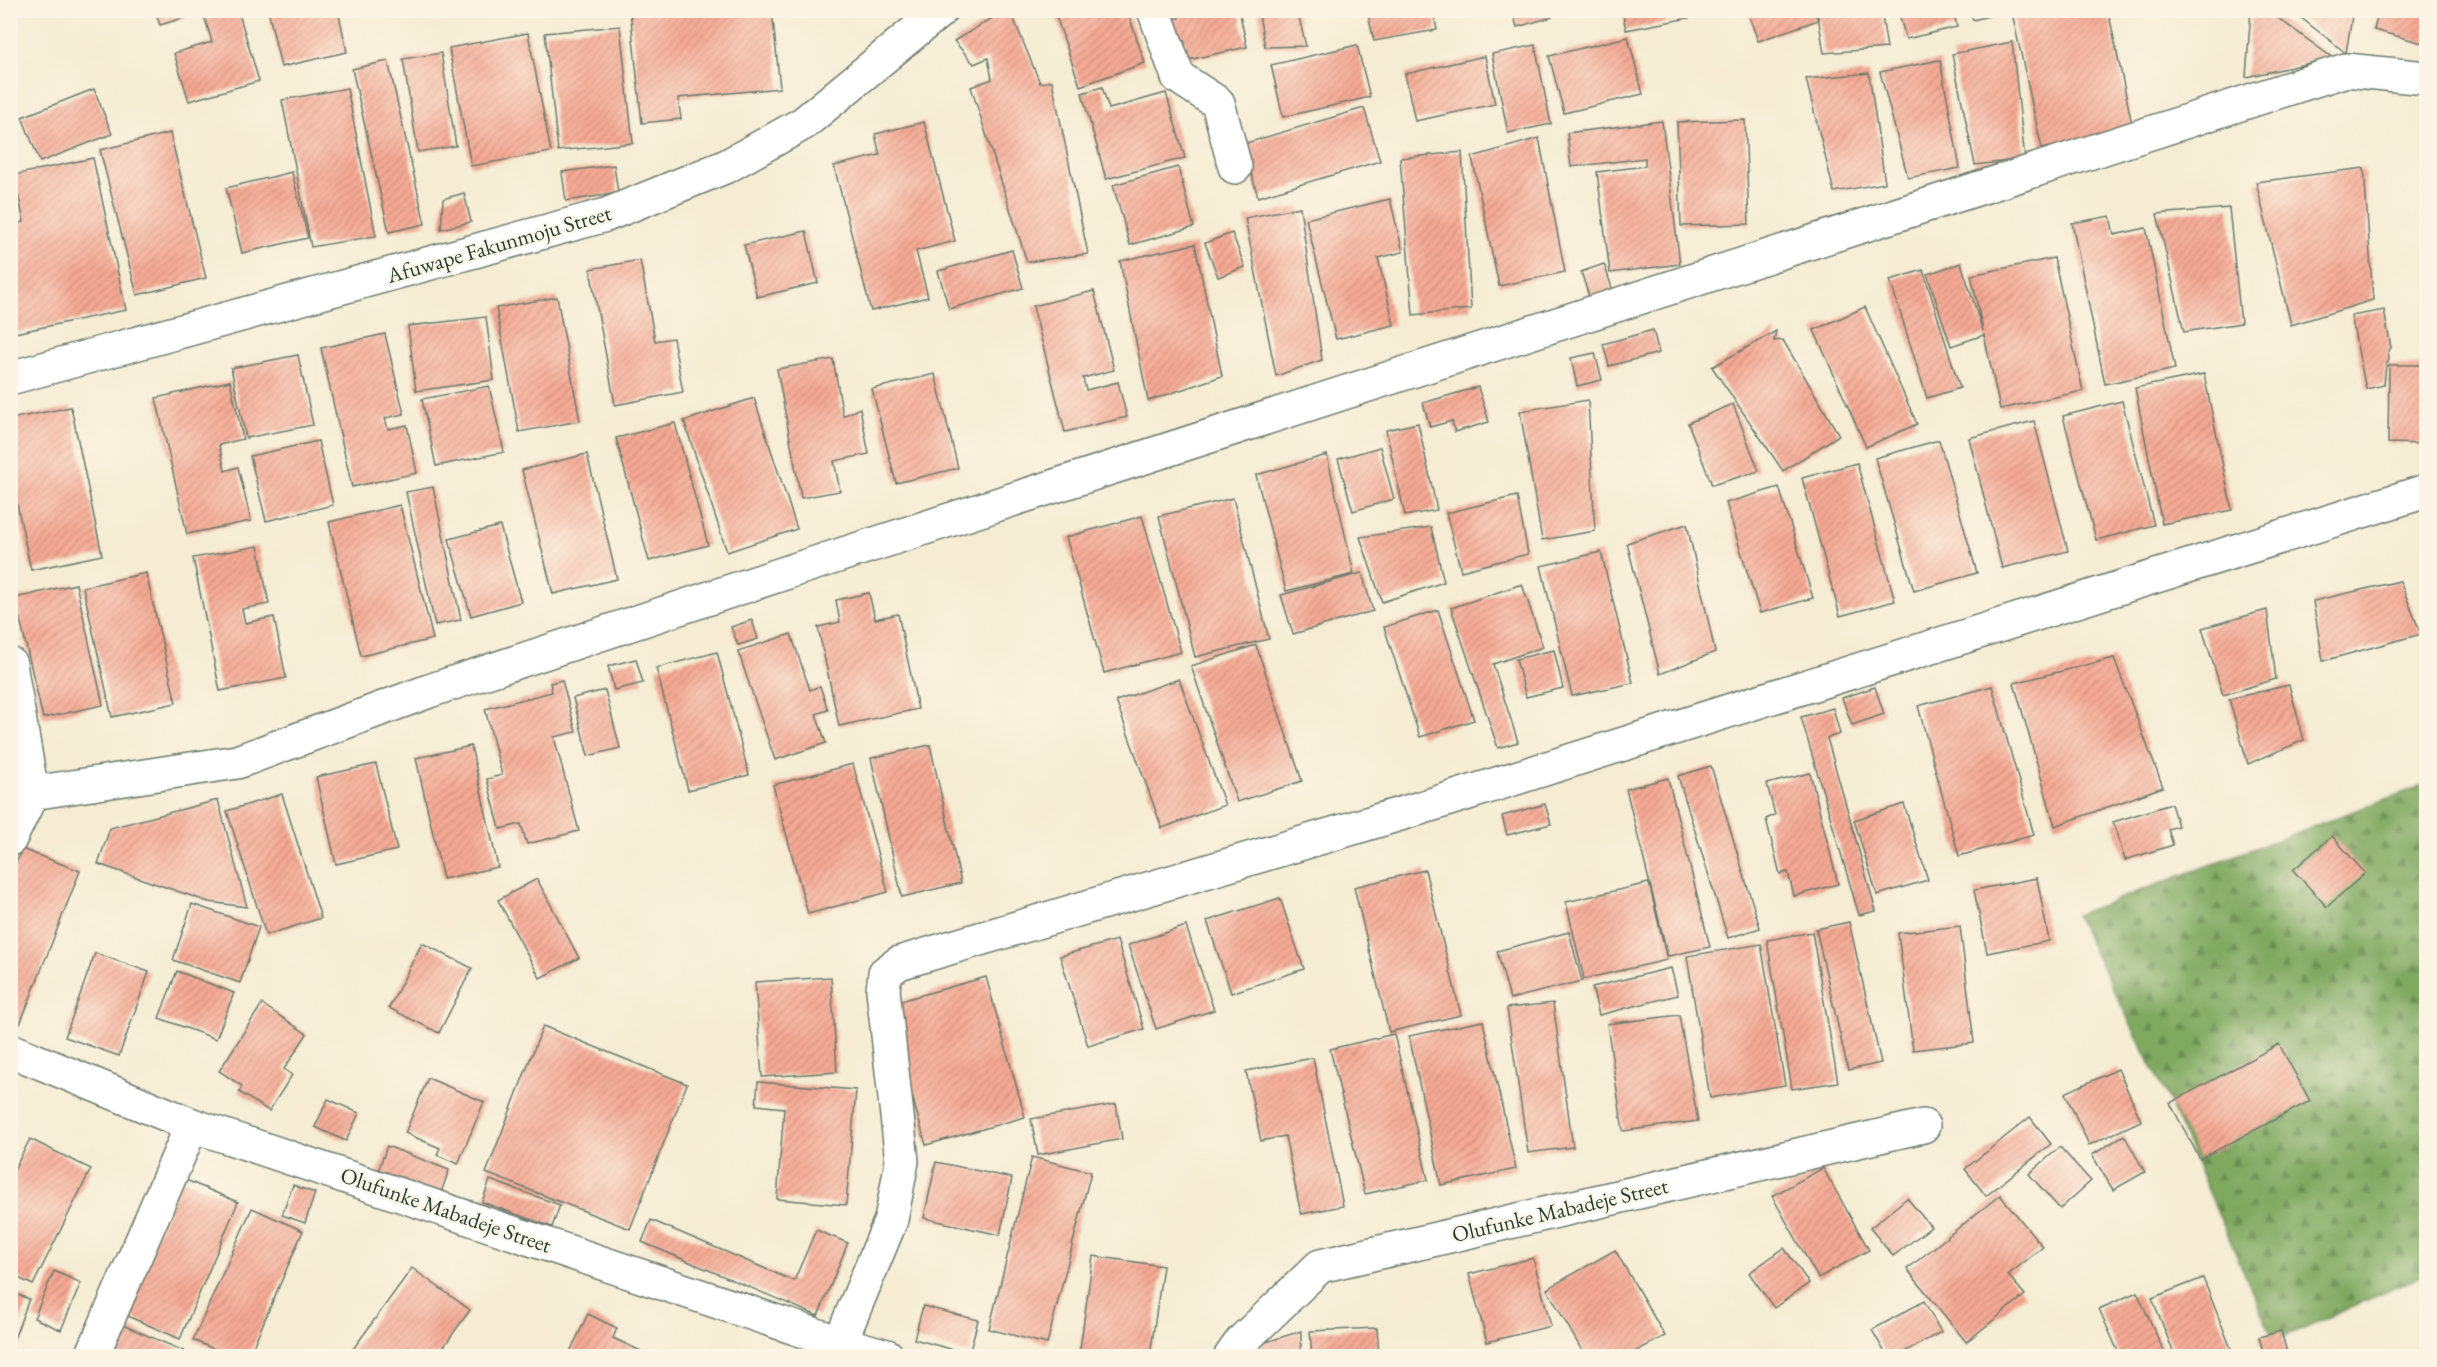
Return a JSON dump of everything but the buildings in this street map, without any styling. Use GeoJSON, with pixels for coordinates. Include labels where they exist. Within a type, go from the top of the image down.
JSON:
{"type":"FeatureCollection","features":[{"type":"Feature","properties":{"kind":"street","name":"Afuwape Fakunmoju Street"},"geometry":{"type":"LineString","coordinates":[[10,378],[606,216],[727,165],[804,123],[941,10]]}},
{"type":"Feature","properties":{"kind":"street"},"geometry":{"type":"LineString","coordinates":[[1154,10],[1178,77],[1218,103],[1235,167]]}},
{"type":"Feature","properties":{"kind":"street"},"geometry":{"type":"LineString","coordinates":[[32,793],[237,762],[429,691],[783,574],[2346,70],[2427,78]]}},
{"type":"Feature","properties":{"kind":"street"},"geometry":{"type":"LineString","coordinates":[[840,1343],[891,1220],[902,1161],[883,990],[885,973],[899,963],[1427,806],[2427,491]]}},
{"type":"Feature","properties":{"kind":"street"},"geometry":{"type":"LineString","coordinates":[[10,664],[32,793],[10,839]]}},
{"type":"Feature","properties":{"kind":"street","name":"Olufunke Mabadeje Street"},"geometry":{"type":"LineString","coordinates":[[10,1050],[192,1125],[840,1343],[887,1356]]}},
{"type":"Feature","properties":{"kind":"street"},"geometry":{"type":"LineString","coordinates":[[92,1356],[192,1125]]}},
{"type":"Feature","properties":{"kind":"street","name":"Olufunke Mabadeje Street"},"geometry":{"type":"LineString","coordinates":[[1230,1356],[1241,1342],[1320,1266],[1923,1126]]}},
{"type":"Feature","properties":{"kind":"green space"},"geometry":{"type":"Polygon","coordinates":[[[2426,784],[2426,1274],[2274,1341],[2170,1103],[2076,915],[2426,784]]]}}]}
